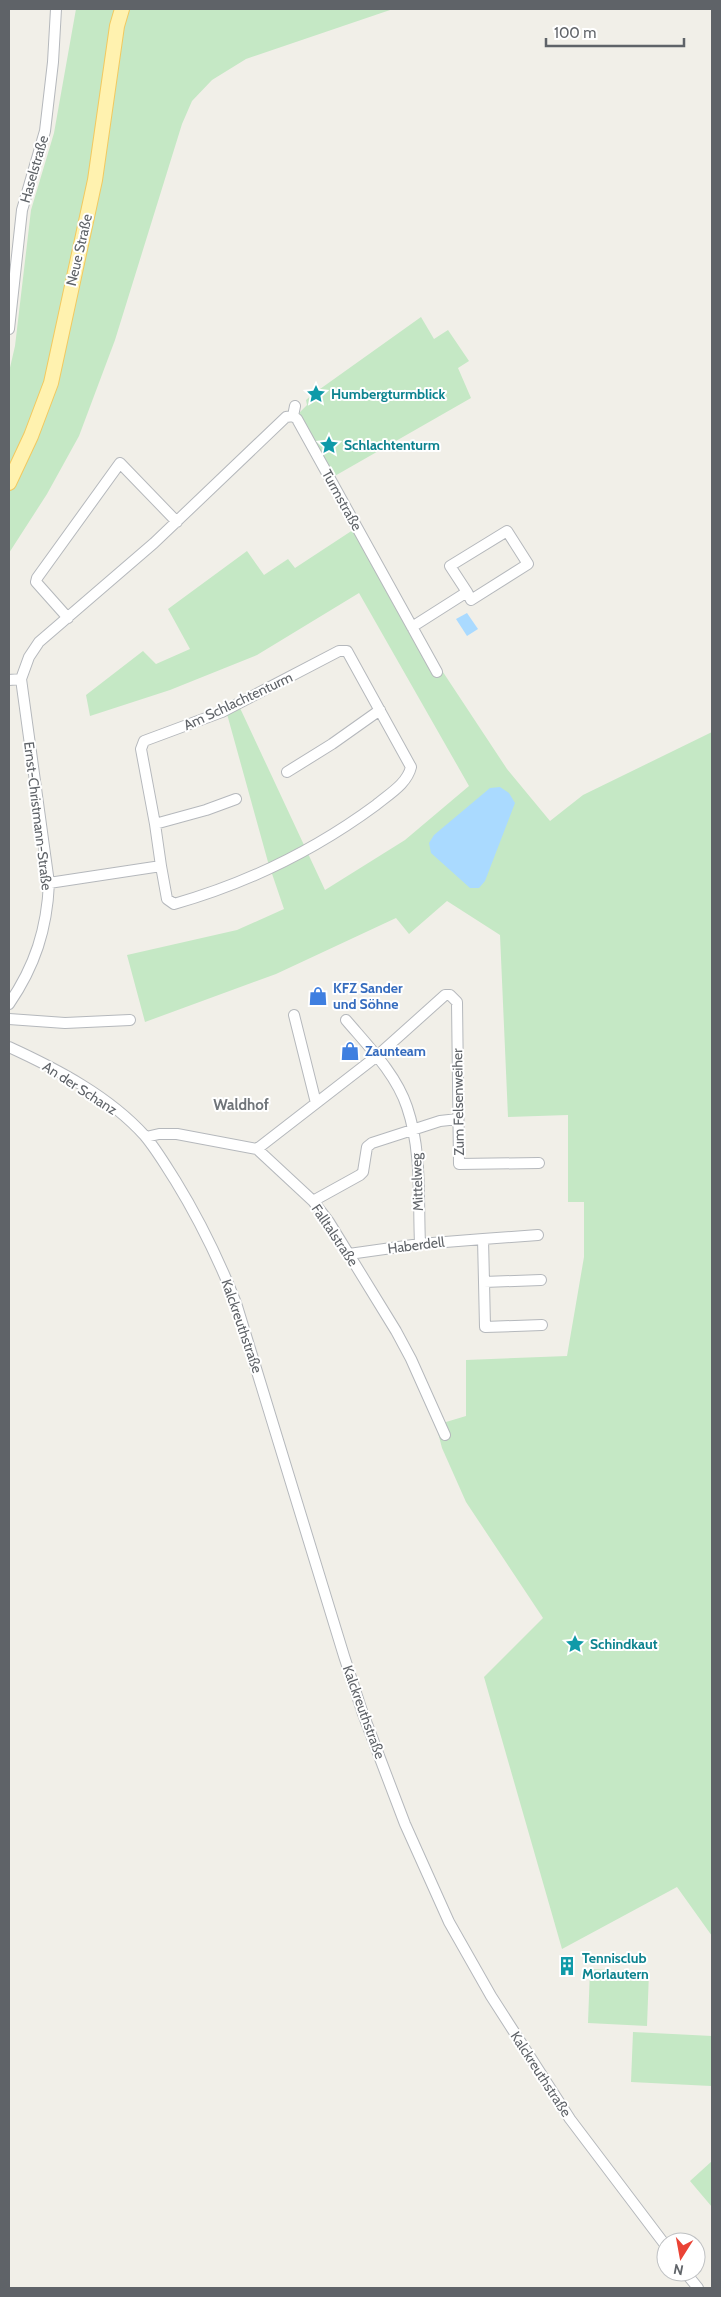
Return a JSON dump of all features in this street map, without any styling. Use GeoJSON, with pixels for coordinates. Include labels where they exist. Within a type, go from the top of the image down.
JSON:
{"type":"FeatureCollection","features":[{"type":"Feature","properties":{"kind":"main road","name":"Neue Straße"},"geometry":{"type":"LineString","coordinates":[[9,483],[31,436],[51,383],[95,180],[111,64],[122,9]]}},
{"type":"Feature","properties":{"kind":"street","name":"Haselstraße"},"geometry":{"type":"LineString","coordinates":[[9,329],[22,210],[45,131],[57,9]]}},
{"type":"Feature","properties":{"kind":"street","name":"Turmstraße"},"geometry":{"type":"LineString","coordinates":[[21,679],[29,657],[39,642],[123,571],[294,411],[437,672]]}},
{"type":"Feature","properties":{"kind":"street"},"geometry":{"type":"LineString","coordinates":[[68,618],[36,582],[36,578],[120,463],[177,522]]}},
{"type":"Feature","properties":{"kind":"street"},"geometry":{"type":"LineString","coordinates":[[507,531],[528,564],[472,600],[467,592],[450,566],[507,531]]}},
{"type":"Feature","properties":{"kind":"street"},"geometry":{"type":"LineString","coordinates":[[412,627],[467,592]]}},
{"type":"Feature","properties":{"kind":"street","name":"Am Schlachtenturm"},"geometry":{"type":"LineString","coordinates":[[339,651],[347,651],[380,710],[411,767],[409,777],[363,814],[297,856],[235,884],[174,904],[167,898],[141,749],[144,741],[229,708],[339,651]]}},
{"type":"Feature","properties":{"kind":"street"},"geometry":{"type":"LineString","coordinates":[[9,680],[21,679]]}},
{"type":"Feature","properties":{"kind":"street","name":"Ernst-Christmann-Straße"},"geometry":{"type":"LineString","coordinates":[[9,1004],[30,968],[39,948],[48,906],[48,883],[21,679]]}},
{"type":"Feature","properties":{"kind":"street"},"geometry":{"type":"LineString","coordinates":[[287,772],[332,744],[380,710]]}},
{"type":"Feature","properties":{"kind":"street"},"geometry":{"type":"LineString","coordinates":[[155,824],[187,816],[236,799]]}},
{"type":"Feature","properties":{"kind":"street"},"geometry":{"type":"LineString","coordinates":[[48,883],[161,866]]}},
{"type":"Feature","properties":{"kind":"street","name":"Zum Felsenweiher"},"geometry":{"type":"LineString","coordinates":[[377,1056],[445,995],[450,994],[457,1002],[459,1164],[539,1162]]}},
{"type":"Feature","properties":{"kind":"street"},"geometry":{"type":"LineString","coordinates":[[294,1015],[316,1103]]}},
{"type":"Feature","properties":{"kind":"street"},"geometry":{"type":"LineString","coordinates":[[9,1019],[64,1023],[130,1020]]}},
{"type":"Feature","properties":{"kind":"street","name":"Mittelweg"},"geometry":{"type":"LineString","coordinates":[[346,1020],[391,1075],[407,1107],[417,1151],[420,1244]]}},
{"type":"Feature","properties":{"kind":"street","name":"An der Schanz"},"geometry":{"type":"LineString","coordinates":[[9,1047],[43,1064],[98,1096],[116,1109],[146,1138]]}},
{"type":"Feature","properties":{"kind":"street"},"geometry":{"type":"LineString","coordinates":[[146,1138],[159,1134],[177,1134],[256,1149],[377,1056]]}},
{"type":"Feature","properties":{"kind":"street"},"geometry":{"type":"LineString","coordinates":[[313,1201],[360,1175],[363,1172],[367,1147],[372,1143],[440,1122],[458,1119]]}},
{"type":"Feature","properties":{"kind":"street","name":"Kalckreuthstraße"},"geometry":{"type":"LineString","coordinates":[[146,1138],[192,1208],[220,1264],[236,1302],[350,1674],[402,1815],[449,1922],[491,1996],[570,2119],[656,2233]]}},
{"type":"Feature","properties":{"kind":"street","name":"Falltalstraße"},"geometry":{"type":"LineString","coordinates":[[256,1149],[313,1201],[349,1254],[411,1359],[445,1436]]}},
{"type":"Feature","properties":{"kind":"street","name":"Haberdell"},"geometry":{"type":"LineString","coordinates":[[349,1254],[420,1244],[538,1235]]}},
{"type":"Feature","properties":{"kind":"street"},"geometry":{"type":"LineString","coordinates":[[483,1238],[485,1327],[542,1326]]}},
{"type":"Feature","properties":{"kind":"street"},"geometry":{"type":"LineString","coordinates":[[484,1282],[541,1280]]}},
{"type":"Feature","properties":{"kind":"green space"},"geometry":{"type":"Polygon","coordinates":[[[76,9],[393,9],[246,59],[212,80],[192,101],[182,124],[115,340],[79,436],[47,494],[9,553],[9,372],[15,346],[31,210],[54,133],[76,9]]]}},
{"type":"Feature","properties":{"kind":"green space"},"geometry":{"type":"Polygon","coordinates":[[[421,317],[434,339],[448,330],[469,361],[458,368],[471,398],[333,477],[298,414],[307,405],[306,400],[313,394],[421,317]]]}},
{"type":"Feature","properties":{"kind":"green space"},"geometry":{"type":"Polygon","coordinates":[[[359,526],[437,663],[507,769],[550,821],[583,795],[712,732],[712,1936],[677,1887],[562,1949],[484,1677],[543,1618],[466,1502],[442,1448],[436,1425],[466,1416],[466,1360],[567,1356],[584,1257],[584,1202],[568,1202],[568,1115],[508,1117],[500,935],[447,901],[409,934],[396,918],[276,974],[145,1022],[127,955],[237,930],[284,909],[268,862],[227,714],[240,708],[325,890],[405,840],[469,786],[359,593],[257,655],[170,690],[90,716],[86,695],[143,651],[156,664],[190,649],[168,609],[247,551],[264,575],[288,559],[295,568],[359,526]]]}},
{"type":"Feature","properties":{"kind":"green space"},"geometry":{"type":"Polygon","coordinates":[[[590,1969],[649,1972],[647,2026],[588,2023],[590,1969]]]}},
{"type":"Feature","properties":{"kind":"green space"},"geometry":{"type":"Polygon","coordinates":[[[633,2032],[712,2036],[711,2086],[631,2082],[633,2032]]]}},
{"type":"Feature","properties":{"kind":"green space"},"geometry":{"type":"Polygon","coordinates":[[[712,2161],[712,2207],[690,2181],[712,2161]]]}},
{"type":"Feature","properties":{"kind":"water"},"geometry":{"type":"Polygon","coordinates":[[[467,613],[478,629],[467,636],[456,619],[467,613]]]}},
{"type":"Feature","properties":{"kind":"water"},"geometry":{"type":"Polygon","coordinates":[[[500,787],[509,793],[515,803],[485,881],[479,888],[470,888],[431,853],[429,843],[434,835],[490,788],[500,787]]]}},
{"type":"Feature","properties":{"kind":"place","name":"Humbergturmblick"},"geometry":{"type":"Point","coordinates":[316,394]}},
{"type":"Feature","properties":{"kind":"place","name":"Schlachtenturm"},"geometry":{"type":"Point","coordinates":[329,445]}},
{"type":"Feature","properties":{"kind":"place","name":"KFZ Sander und Söhne"},"geometry":{"type":"Point","coordinates":[318,996]}},
{"type":"Feature","properties":{"kind":"place","name":"Zaunteam"},"geometry":{"type":"Point","coordinates":[350,1051]}},
{"type":"Feature","properties":{"kind":"place","name":"Schindkaut"},"geometry":{"type":"Point","coordinates":[575,1644]}},
{"type":"Feature","properties":{"kind":"place","name":"Tennisclub Morlautern"},"geometry":{"type":"Point","coordinates":[567,1966]}},
{"type":"Feature","properties":{"kind":"district","name":"Waldhof"},"geometry":{"type":"Point","coordinates":[241,1105]}}]}
